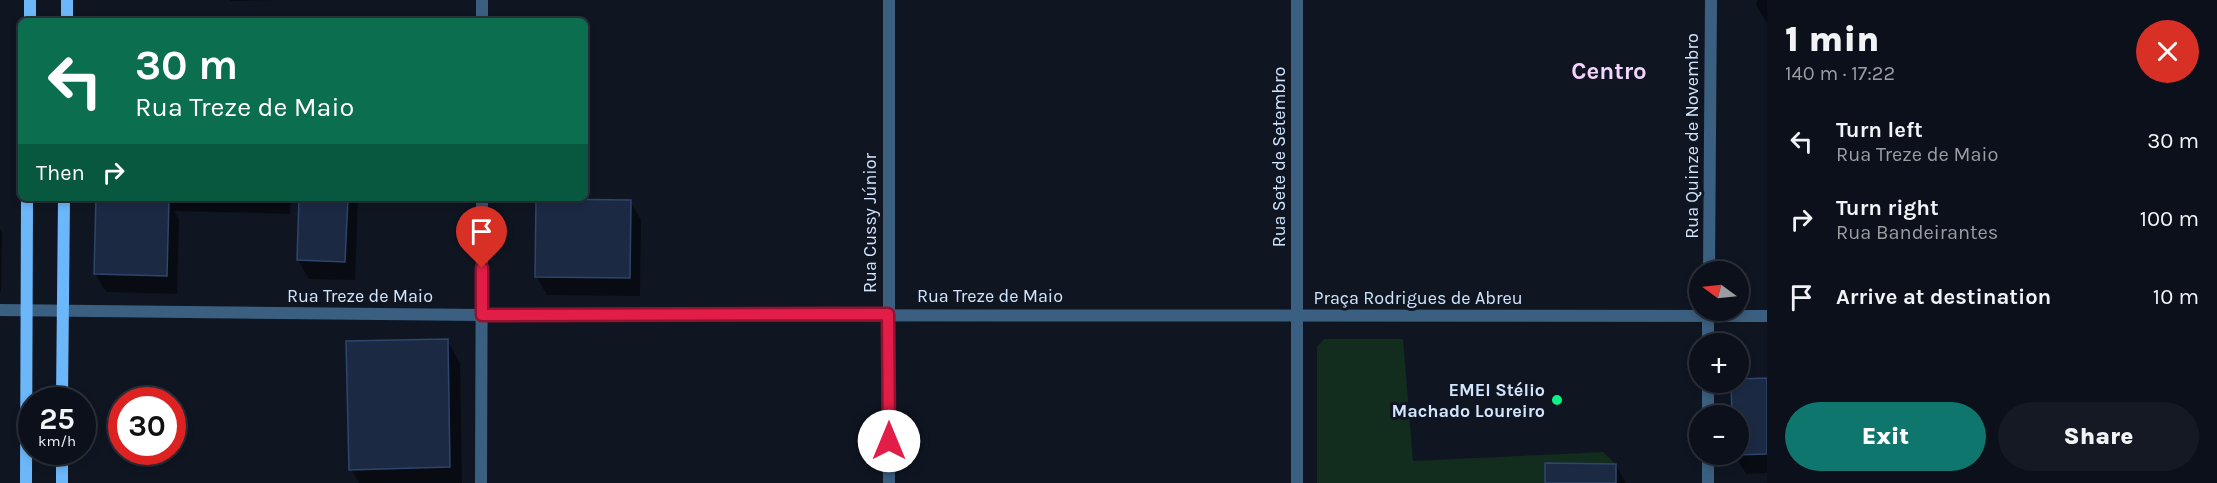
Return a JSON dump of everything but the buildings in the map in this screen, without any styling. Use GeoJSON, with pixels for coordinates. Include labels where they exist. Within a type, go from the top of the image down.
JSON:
{"type":"FeatureCollection","features":[{"type":"Feature","properties":{"kind":"main road"},"geometry":{"type":"LineString","coordinates":[[30,0],[30,18]]}},
{"type":"Feature","properties":{"kind":"main road"},"geometry":{"type":"LineString","coordinates":[[66,18],[67,0]]}},
{"type":"Feature","properties":{"kind":"main road"},"geometry":{"type":"LineString","coordinates":[[27,201],[25,311],[27,483]]}},
{"type":"Feature","properties":{"kind":"main road"},"geometry":{"type":"LineString","coordinates":[[62,387],[64,201]]}},
{"type":"Feature","properties":{"kind":"main road"},"geometry":{"type":"LineString","coordinates":[[62,465],[62,483]]}},
{"type":"Feature","properties":{"kind":"street"},"geometry":{"type":"LineString","coordinates":[[482,0],[482,18]]}},
{"type":"Feature","properties":{"kind":"street","name":"Rua Cussy Júnior"},"geometry":{"type":"LineString","coordinates":[[889,0],[889,483]]}},
{"type":"Feature","properties":{"kind":"street","name":"Rua Sete de Setembro"},"geometry":{"type":"LineString","coordinates":[[1297,0],[1297,315]]}},
{"type":"Feature","properties":{"kind":"street","name":"Rua Quinze de Novembro"},"geometry":{"type":"LineString","coordinates":[[1709,261],[1711,0]]}},
{"type":"Feature","properties":{"kind":"street"},"geometry":{"type":"LineString","coordinates":[[481,483],[482,201]]}},
{"type":"Feature","properties":{"kind":"street","name":"Rua Treze de Maio"},"geometry":{"type":"LineString","coordinates":[[0,310],[482,315],[1297,315]]}},
{"type":"Feature","properties":{"kind":"street","name":"Praça Rodrigues de Abreu"},"geometry":{"type":"LineString","coordinates":[[1297,483],[1297,315],[1689,314]]}},
{"type":"Feature","properties":{"kind":"street"},"geometry":{"type":"LineString","coordinates":[[1749,315],[1767,316]]}},
{"type":"Feature","properties":{"kind":"street"},"geometry":{"type":"LineString","coordinates":[[1707,483],[1708,465]]}},
{"type":"Feature","properties":{"kind":"green space"},"geometry":{"type":"Polygon","coordinates":[[[1324,339],[1403,339],[1413,461],[1603,452],[1616,464],[1545,463],[1545,483],[1317,483],[1317,347],[1324,339]]]}},
{"type":"Feature","properties":{"kind":"place","name":"EMEI Stélio Machado Loureiro"},"geometry":{"type":"Point","coordinates":[1557,400]}},
{"type":"Feature","properties":{"kind":"district","name":"Centro"},"geometry":{"type":"Point","coordinates":[1609,71]}},
{"type":"Feature","properties":{"kind":"route"},"geometry":{"type":"LineString","coordinates":[[482,268],[482,315],[888,314],[889,441]]}}]}
